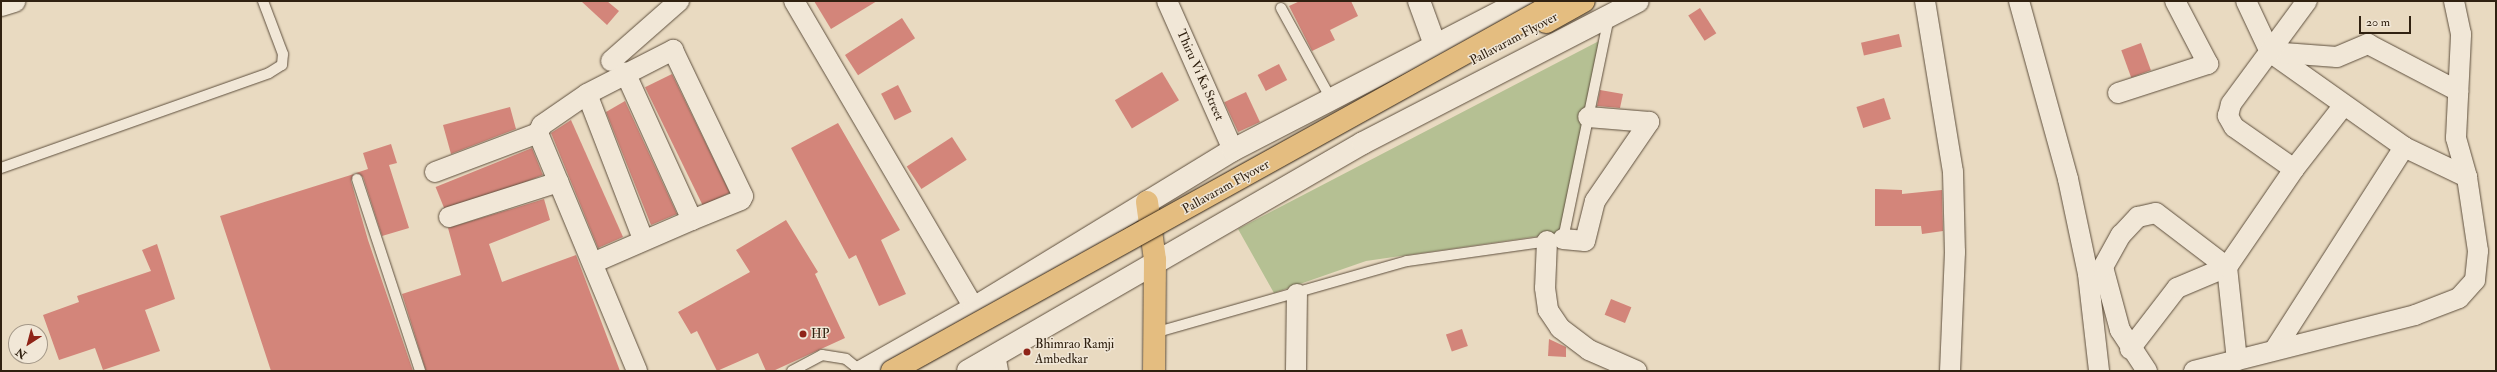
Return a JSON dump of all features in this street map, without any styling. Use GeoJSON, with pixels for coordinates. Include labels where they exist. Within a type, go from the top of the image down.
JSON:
{"type":"FeatureCollection","features":[{"type":"Feature","properties":{"kind":"main road","name":"Pallavaram Flyover"},"geometry":{"type":"LineString","coordinates":[[892,371],[1559,1]]}},
{"type":"Feature","properties":{"kind":"main road","name":"Pallavaram Flyover"},"geometry":{"type":"LineString","coordinates":[[921,371],[1374,113],[1584,1]]}},
{"type":"Feature","properties":{"kind":"main road"},"geometry":{"type":"LineString","coordinates":[[1147,202],[1154,260],[1154,371]]}},
{"type":"Feature","properties":{"kind":"street"},"geometry":{"type":"LineString","coordinates":[[1,5],[14,1]]}},
{"type":"Feature","properties":{"kind":"street"},"geometry":{"type":"LineString","coordinates":[[435,172],[538,133],[542,125],[587,94],[618,66],[680,1]]}},
{"type":"Feature","properties":{"kind":"street"},"geometry":{"type":"LineString","coordinates":[[794,1],[974,308]]}},
{"type":"Feature","properties":{"kind":"street","name":"Thiru Vi Ka Street"},"geometry":{"type":"LineString","coordinates":[[1167,1],[1233,150]]}},
{"type":"Feature","properties":{"kind":"street"},"geometry":{"type":"LineString","coordinates":[[1419,1],[1435,45]]}},
{"type":"Feature","properties":{"kind":"street"},"geometry":{"type":"LineString","coordinates":[[862,371],[974,308],[1233,150],[1522,1]]}},
{"type":"Feature","properties":{"kind":"street"},"geometry":{"type":"LineString","coordinates":[[968,371],[997,363],[1154,260],[1363,143],[1638,1]]}},
{"type":"Feature","properties":{"kind":"street"},"geometry":{"type":"LineString","coordinates":[[1925,1],[1953,172],[1955,252],[1950,371]]}},
{"type":"Feature","properties":{"kind":"street"},"geometry":{"type":"LineString","coordinates":[[2019,1],[2068,179],[2088,274],[2099,371]]}},
{"type":"Feature","properties":{"kind":"street"},"geometry":{"type":"LineString","coordinates":[[2118,93],[2208,64],[2175,1]]}},
{"type":"Feature","properties":{"kind":"street"},"geometry":{"type":"LineString","coordinates":[[2246,1],[2270,52],[2404,147],[2467,178]]}},
{"type":"Feature","properties":{"kind":"street"},"geometry":{"type":"LineString","coordinates":[[2294,169],[2234,127],[2228,116],[2231,104],[2307,1]]}},
{"type":"Feature","properties":{"kind":"street"},"geometry":{"type":"LineString","coordinates":[[2194,371],[2275,349],[2415,315],[2459,298],[2475,280],[2478,251],[2467,178],[2456,138],[2461,34],[2454,1]]}},
{"type":"Feature","properties":{"kind":"street"},"geometry":{"type":"LineString","coordinates":[[2270,52],[2337,57],[2368,44],[2458,91]]}},
{"type":"Feature","properties":{"kind":"street"},"geometry":{"type":"LineString","coordinates":[[595,262],[643,239],[741,200],[742,191],[677,52],[673,50],[618,66]]}},
{"type":"Feature","properties":{"kind":"street"},"geometry":{"type":"LineString","coordinates":[[618,66],[692,220]]}},
{"type":"Feature","properties":{"kind":"street"},"geometry":{"type":"LineString","coordinates":[[587,94],[643,239]]}},
{"type":"Feature","properties":{"kind":"street"},"geometry":{"type":"LineString","coordinates":[[2130,349],[2177,288],[2226,267],[2294,169],[2344,105]]}},
{"type":"Feature","properties":{"kind":"street"},"geometry":{"type":"LineString","coordinates":[[1588,117],[1649,122],[1595,201],[1585,241],[1555,240],[1545,288],[1548,310],[1560,328],[1589,350],[1638,371]]}},
{"type":"Feature","properties":{"kind":"street"},"geometry":{"type":"LineString","coordinates":[[538,133],[595,262],[637,371]]}},
{"type":"Feature","properties":{"kind":"street"},"geometry":{"type":"LineString","coordinates":[[2275,349],[2404,147]]}},
{"type":"Feature","properties":{"kind":"street"},"geometry":{"type":"LineString","coordinates":[[449,217],[559,182]]}},
{"type":"Feature","properties":{"kind":"street"},"geometry":{"type":"LineString","coordinates":[[2147,371],[2130,349],[2120,330],[2103,267],[2121,235],[2138,217],[2156,213],[2226,267],[2237,360]]}},
{"type":"Feature","properties":{"kind":"street"},"geometry":{"type":"LineString","coordinates":[[1296,371],[1297,294]]}},
{"type":"Feature","properties":{"kind":"lane"},"geometry":{"type":"LineString","coordinates":[[1,168],[228,88],[282,65],[283,54],[263,1]]}},
{"type":"Feature","properties":{"kind":"lane"},"geometry":{"type":"LineString","coordinates":[[1281,8],[1331,99]]}},
{"type":"Feature","properties":{"kind":"lane"},"geometry":{"type":"LineString","coordinates":[[1154,332],[1297,294],[1407,262],[1555,240],[1588,117],[1609,16]]}},
{"type":"Feature","properties":{"kind":"lane"},"geometry":{"type":"LineString","coordinates":[[357,179],[420,371]]}},
{"type":"Feature","properties":{"kind":"lane"},"geometry":{"type":"LineString","coordinates":[[792,371],[822,355],[846,359],[862,371]]}},
{"type":"Feature","properties":{"kind":"green space"},"geometry":{"type":"Polygon","coordinates":[[[1599,41],[1560,233],[1366,261],[1274,293],[1238,229],[1599,41]]]}},
{"type":"Feature","properties":{"kind":"building"},"geometry":{"type":"Polygon","coordinates":[[[581,1],[607,1],[619,11],[607,25],[581,1]]]}},
{"type":"Feature","properties":{"kind":"building"},"geometry":{"type":"Polygon","coordinates":[[[814,1],[877,1],[831,29],[814,1]]]}},
{"type":"Feature","properties":{"kind":"building"},"geometry":{"type":"Polygon","coordinates":[[[1300,1],[1351,1],[1358,16],[1330,30],[1335,40],[1312,51],[1289,6],[1300,1]]]}},
{"type":"Feature","properties":{"kind":"building"},"geometry":{"type":"Polygon","coordinates":[[[1700,8],[1716,33],[1705,41],[1688,16],[1700,8]]]}},
{"type":"Feature","properties":{"kind":"building"},"geometry":{"type":"Polygon","coordinates":[[[902,18],[915,38],[858,75],[845,55],[902,18]]]}},
{"type":"Feature","properties":{"kind":"building"},"geometry":{"type":"Polygon","coordinates":[[[1899,34],[1902,47],[1864,55],[1861,43],[1899,34]]]}},
{"type":"Feature","properties":{"kind":"building"},"geometry":{"type":"Polygon","coordinates":[[[2141,43],[2151,70],[2131,77],[2121,50],[2141,43]]]}},
{"type":"Feature","properties":{"kind":"building"},"geometry":{"type":"Polygon","coordinates":[[[1279,64],[1287,80],[1266,91],[1258,75],[1279,64]]]}},
{"type":"Feature","properties":{"kind":"building"},"geometry":{"type":"Polygon","coordinates":[[[1162,72],[1179,100],[1132,129],[1115,100],[1162,72]]]}},
{"type":"Feature","properties":{"kind":"building"},"geometry":{"type":"Polygon","coordinates":[[[672,74],[730,193],[703,206],[645,87],[672,74]]]}},
{"type":"Feature","properties":{"kind":"building"},"geometry":{"type":"Polygon","coordinates":[[[898,85],[912,112],[895,120],[881,94],[898,85]]]}},
{"type":"Feature","properties":{"kind":"building"},"geometry":{"type":"Polygon","coordinates":[[[1600,90],[1623,94],[1620,108],[1597,106],[1600,90]]]}},
{"type":"Feature","properties":{"kind":"building"},"geometry":{"type":"Polygon","coordinates":[[[1246,92],[1260,122],[1238,132],[1224,102],[1246,92]]]}},
{"type":"Feature","properties":{"kind":"building"},"geometry":{"type":"Polygon","coordinates":[[[1884,98],[1891,119],[1863,128],[1856,107],[1884,98]]]}},
{"type":"Feature","properties":{"kind":"building"},"geometry":{"type":"Polygon","coordinates":[[[625,101],[677,214],[651,225],[606,112],[625,101]]]}},
{"type":"Feature","properties":{"kind":"building"},"geometry":{"type":"Polygon","coordinates":[[[510,107],[516,129],[451,154],[443,125],[510,107]]]}},
{"type":"Feature","properties":{"kind":"building"},"geometry":{"type":"Polygon","coordinates":[[[571,120],[623,237],[598,248],[551,133],[571,120]]]}},
{"type":"Feature","properties":{"kind":"building"},"geometry":{"type":"Polygon","coordinates":[[[838,123],[900,230],[881,240],[906,294],[879,306],[856,255],[849,259],[791,148],[838,123]]]}},
{"type":"Feature","properties":{"kind":"building"},"geometry":{"type":"Polygon","coordinates":[[[952,137],[967,160],[921,189],[907,166],[952,137]]]}},
{"type":"Feature","properties":{"kind":"building"},"geometry":{"type":"Polygon","coordinates":[[[391,144],[397,163],[389,165],[409,228],[382,236],[363,177],[356,173],[368,169],[363,153],[391,144]]]}},
{"type":"Feature","properties":{"kind":"building"},"geometry":{"type":"Polygon","coordinates":[[[532,148],[543,175],[446,214],[436,187],[532,148]]]}},
{"type":"Feature","properties":{"kind":"building"},"geometry":{"type":"Polygon","coordinates":[[[354,174],[351,181],[368,240],[413,371],[271,371],[220,216],[354,174]]]}},
{"type":"Feature","properties":{"kind":"building"},"geometry":{"type":"Polygon","coordinates":[[[1875,189],[1902,190],[1902,194],[1942,190],[1943,231],[1922,234],[1921,226],[1875,226],[1875,189]]]}},
{"type":"Feature","properties":{"kind":"building"},"geometry":{"type":"Polygon","coordinates":[[[544,199],[550,220],[489,244],[502,282],[576,255],[620,371],[426,371],[402,294],[461,275],[448,228],[544,199]]]}},
{"type":"Feature","properties":{"kind":"building"},"geometry":{"type":"Polygon","coordinates":[[[786,220],[818,272],[815,274],[845,338],[773,371],[766,371],[758,353],[717,371],[697,331],[691,334],[678,312],[750,272],[736,250],[786,220]]]}},
{"type":"Feature","properties":{"kind":"building"},"geometry":{"type":"Polygon","coordinates":[[[157,244],[175,299],[145,310],[160,351],[103,370],[95,348],[59,360],[48,329],[48,324],[46,324],[43,315],[79,302],[77,296],[151,271],[142,250],[157,244]]]}},
{"type":"Feature","properties":{"kind":"building"},"geometry":{"type":"Polygon","coordinates":[[[1611,299],[1631,307],[1625,323],[1605,315],[1611,299]]]}},
{"type":"Feature","properties":{"kind":"building"},"geometry":{"type":"Polygon","coordinates":[[[1462,329],[1468,346],[1452,352],[1446,335],[1462,329]]]}},
{"type":"Feature","properties":{"kind":"building"},"geometry":{"type":"Polygon","coordinates":[[[1549,339],[1566,347],[1566,357],[1548,356],[1549,339]]]}},
{"type":"Feature","properties":{"kind":"place","name":"HP"},"geometry":{"type":"Point","coordinates":[803,334]}},
{"type":"Feature","properties":{"kind":"place","name":"Bhimrao Ramji Ambedkar"},"geometry":{"type":"Point","coordinates":[1027,352]}}]}
